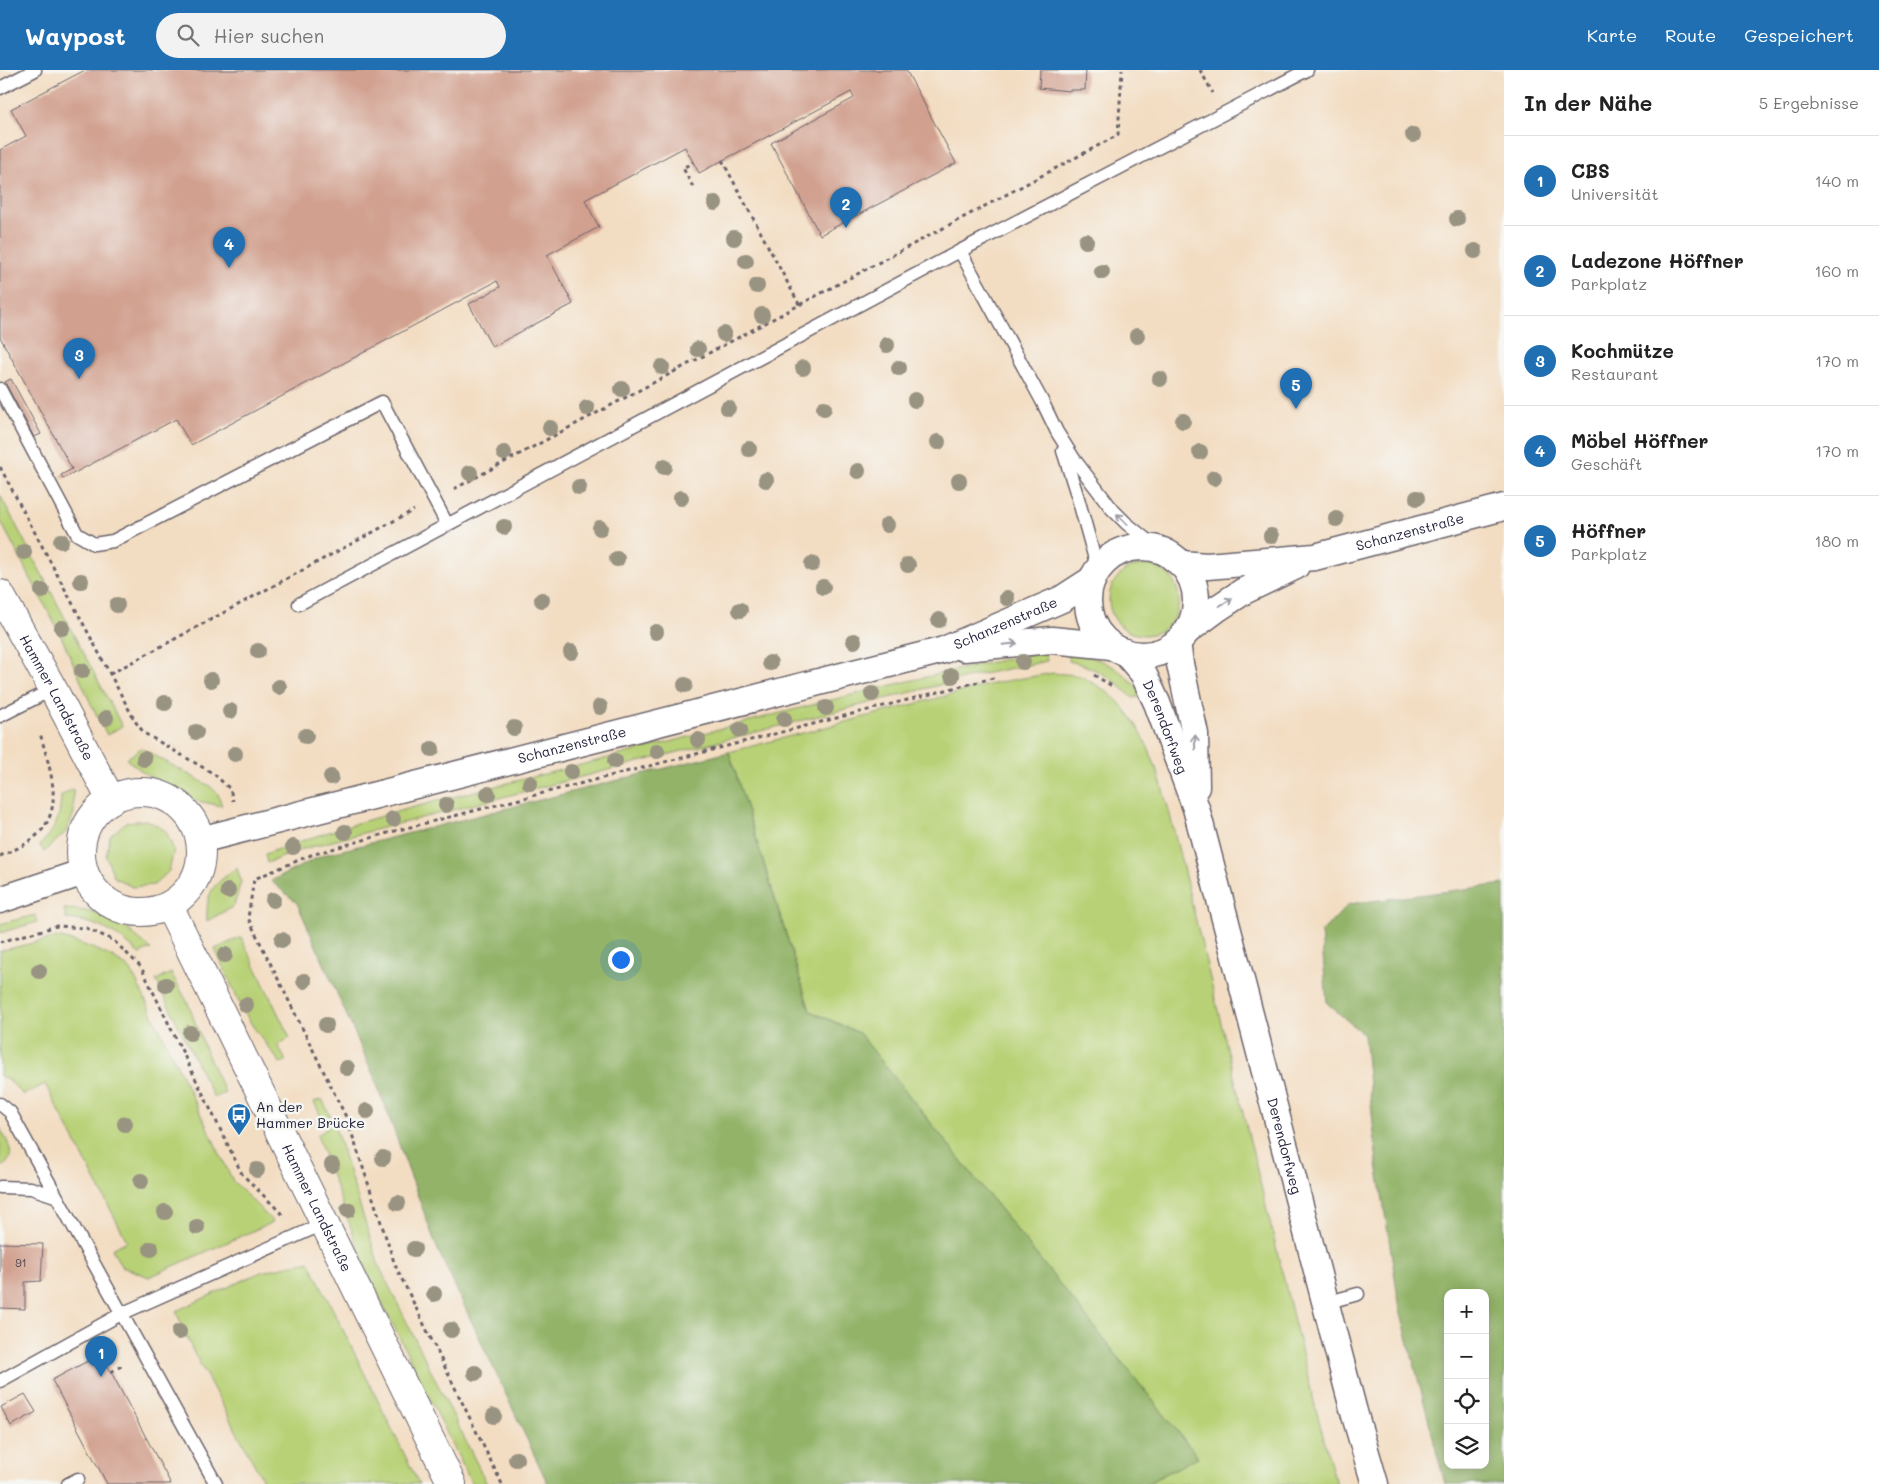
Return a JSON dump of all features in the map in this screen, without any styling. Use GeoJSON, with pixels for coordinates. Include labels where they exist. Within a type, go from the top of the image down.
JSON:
{"type":"FeatureCollection","features":[{"type":"Feature","properties":{"kind":"street","name":"Schanzenstraße"},"geometry":{"type":"LineString","coordinates":[[944,650],[1062,598],[1096,574],[1107,560],[1132,548],[1146,547],[1166,554],[1181,564],[1207,566],[1315,557],[1504,507]]}},
{"type":"Feature","properties":{"kind":"street"},"geometry":{"type":"LineString","coordinates":[[1166,554],[1182,566],[1190,577],[1195,591],[1196,605],[1193,619],[1182,637]]}},
{"type":"Feature","properties":{"kind":"street","name":"Schanzenstraße"},"geometry":{"type":"LineString","coordinates":[[200,840],[944,650],[1052,640],[1118,649],[1139,655],[1152,654],[1166,650],[1218,608],[1244,591],[1315,557]]}},
{"type":"Feature","properties":{"kind":"street"},"geometry":{"type":"LineString","coordinates":[[1096,574],[1089,594],[1089,609],[1093,623],[1101,636],[1118,649]]}},
{"type":"Feature","properties":{"kind":"street","name":"Hammer Landstraße"},"geometry":{"type":"LineString","coordinates":[[0,594],[53,689],[111,800]]}},
{"type":"Feature","properties":{"kind":"street","name":"Derendorfweg"},"geometry":{"type":"LineString","coordinates":[[1182,637],[1180,664],[1195,734],[1196,808]]}},
{"type":"Feature","properties":{"kind":"street","name":"Derendorfweg"},"geometry":{"type":"LineString","coordinates":[[1118,649],[1143,673],[1157,703],[1196,808],[1325,1303],[1375,1484]]}},
{"type":"Feature","properties":{"kind":"street"},"geometry":{"type":"LineString","coordinates":[[152,793],[166,797],[178,804],[196,826],[200,840],[200,866],[188,890],[168,906],[152,912],[135,912],[118,908],[104,900],[92,887],[84,872],[81,858],[81,844],[91,819],[100,808],[123,794],[152,793]]}},
{"type":"Feature","properties":{"kind":"street"},"geometry":{"type":"LineString","coordinates":[[0,900],[84,872]]}},
{"type":"Feature","properties":{"kind":"street","name":"Hammer Landstraße"},"geometry":{"type":"LineString","coordinates":[[168,906],[312,1229],[452,1484]]}},
{"type":"Feature","properties":{"kind":"lane"},"geometry":{"type":"LineString","coordinates":[[0,88],[35,70]]}},
{"type":"Feature","properties":{"kind":"lane"},"geometry":{"type":"LineString","coordinates":[[299,604],[960,251],[1307,70]]}},
{"type":"Feature","properties":{"kind":"lane"},"geometry":{"type":"LineString","coordinates":[[960,251],[1057,432],[1074,460],[1112,509],[1126,523],[1166,554]]}},
{"type":"Feature","properties":{"kind":"lane"},"geometry":{"type":"LineString","coordinates":[[0,389],[77,534],[94,544],[113,541],[382,402],[447,524]]}},
{"type":"Feature","properties":{"kind":"lane"},"geometry":{"type":"LineString","coordinates":[[1057,432],[1078,498],[1096,574]]}},
{"type":"Feature","properties":{"kind":"lane"},"geometry":{"type":"LineString","coordinates":[[0,716],[53,689]]}},
{"type":"Feature","properties":{"kind":"lane"},"geometry":{"type":"LineString","coordinates":[[0,1104],[10,1112],[216,1484]]}},
{"type":"Feature","properties":{"kind":"lane"},"geometry":{"type":"LineString","coordinates":[[0,1187],[31,1188],[56,1196]]}},
{"type":"Feature","properties":{"kind":"lane"},"geometry":{"type":"LineString","coordinates":[[0,1381],[121,1314],[312,1229]]}},
{"type":"Feature","properties":{"kind":"lane"},"geometry":{"type":"LineString","coordinates":[[1325,1303],[1358,1294]]}},
{"type":"Feature","properties":{"kind":"path"},"geometry":{"type":"LineString","coordinates":[[110,674],[434,499],[800,306],[1118,135],[1122,70]]}},
{"type":"Feature","properties":{"kind":"path"},"geometry":{"type":"LineString","coordinates":[[722,160],[800,306]]}},
{"type":"Feature","properties":{"kind":"path"},"geometry":{"type":"LineString","coordinates":[[693,162],[683,168],[693,187]]}},
{"type":"Feature","properties":{"kind":"path"},"geometry":{"type":"LineString","coordinates":[[0,467],[135,721],[144,733],[214,774],[230,789],[235,806]]}},
{"type":"Feature","properties":{"kind":"path"},"geometry":{"type":"LineString","coordinates":[[1091,674],[1112,686],[1118,692]]}},
{"type":"Feature","properties":{"kind":"path"},"geometry":{"type":"LineString","coordinates":[[502,1484],[395,1265],[347,1119],[248,918],[254,879],[312,855],[395,831],[998,677]]}},
{"type":"Feature","properties":{"kind":"path"},"geometry":{"type":"LineString","coordinates":[[0,856],[29,842],[45,828],[54,807],[53,782],[39,730]]}},
{"type":"Feature","properties":{"kind":"path"},"geometry":{"type":"LineString","coordinates":[[0,942],[57,926],[86,928],[114,940],[141,967],[242,1174],[312,1229]]}},
{"type":"Feature","properties":{"kind":"path"},"geometry":{"type":"LineString","coordinates":[[110,1372],[120,1367]]}},
{"type":"Feature","properties":{"kind":"green space"},"geometry":{"type":"Polygon","coordinates":[[[0,495],[122,726],[107,735],[61,636],[0,520],[0,495]]]}},
{"type":"Feature","properties":{"kind":"green space"},"geometry":{"type":"Polygon","coordinates":[[[1144,565],[1157,568],[1169,575],[1176,587],[1179,600],[1176,613],[1169,625],[1157,632],[1144,635],[1131,632],[1119,625],[1112,613],[1109,600],[1112,587],[1119,575],[1131,568],[1144,565]]]}},
{"type":"Feature","properties":{"kind":"green space"},"geometry":{"type":"Polygon","coordinates":[[[1045,651],[1047,661],[978,675],[363,833],[303,849],[267,863],[265,854],[350,825],[437,801],[882,688],[1045,651]]]}},
{"type":"Feature","properties":{"kind":"green space"},"geometry":{"type":"Polygon","coordinates":[[[1066,651],[1090,656],[1110,665],[1127,678],[1143,696],[1133,698],[1104,675],[1069,661],[1066,651]]]}},
{"type":"Feature","properties":{"kind":"green space"},"geometry":{"type":"Polygon","coordinates":[[[1053,673],[1083,677],[1110,694],[1135,723],[1153,759],[1170,815],[1313,1398],[1336,1484],[1146,1484],[1198,1457],[859,1033],[810,1011],[729,752],[1000,682],[1053,673]]]}},
{"type":"Feature","properties":{"kind":"green space"},"geometry":{"type":"Polygon","coordinates":[[[141,748],[210,786],[218,794],[222,806],[193,800],[147,775],[126,759],[141,748]]]}},
{"type":"Feature","properties":{"kind":"green space"},"geometry":{"type":"Polygon","coordinates":[[[729,752],[810,1011],[859,1033],[1198,1457],[1146,1484],[548,1484],[437,1248],[375,1079],[297,903],[271,881],[323,855],[729,752]]]}},
{"type":"Feature","properties":{"kind":"green space"},"geometry":{"type":"Polygon","coordinates":[[[73,789],[74,813],[67,831],[44,852],[40,845],[56,823],[60,811],[61,796],[73,789]]]}},
{"type":"Feature","properties":{"kind":"green space"},"geometry":{"type":"Polygon","coordinates":[[[147,820],[166,831],[174,850],[169,871],[154,885],[132,887],[114,877],[106,856],[110,836],[126,822],[147,820]]]}},
{"type":"Feature","properties":{"kind":"green space"},"geometry":{"type":"Polygon","coordinates":[[[237,868],[241,881],[234,906],[207,921],[208,902],[213,889],[222,879],[237,868]]]}},
{"type":"Feature","properties":{"kind":"green space"},"geometry":{"type":"Polygon","coordinates":[[[1504,884],[1504,1484],[1445,1484],[1400,1309],[1377,1163],[1364,1035],[1327,1003],[1321,932],[1349,904],[1504,884]]]}},
{"type":"Feature","properties":{"kind":"green space"},"geometry":{"type":"Polygon","coordinates":[[[64,909],[90,912],[112,920],[131,932],[151,949],[139,954],[106,929],[87,922],[66,919],[64,909]]]}},
{"type":"Feature","properties":{"kind":"green space"},"geometry":{"type":"Polygon","coordinates":[[[35,915],[37,922],[0,933],[0,924],[35,915]]]}},
{"type":"Feature","properties":{"kind":"green space"},"geometry":{"type":"Polygon","coordinates":[[[58,937],[87,946],[114,958],[131,970],[233,1181],[273,1222],[149,1277],[121,1266],[112,1249],[127,1241],[45,1084],[23,1095],[9,1080],[0,1076],[0,951],[58,937]]]}},
{"type":"Feature","properties":{"kind":"green space"},"geometry":{"type":"Polygon","coordinates":[[[241,937],[290,1038],[278,1045],[286,1061],[280,1063],[252,1025],[240,1004],[215,949],[241,937]]]}},
{"type":"Feature","properties":{"kind":"green space"},"geometry":{"type":"Polygon","coordinates":[[[171,973],[188,1003],[205,1049],[225,1093],[214,1098],[156,980],[171,973]]]}},
{"type":"Feature","properties":{"kind":"green space"},"geometry":{"type":"Polygon","coordinates":[[[322,1099],[334,1124],[379,1266],[487,1484],[472,1484],[367,1272],[317,1135],[327,1129],[314,1102],[322,1099]]]}},
{"type":"Feature","properties":{"kind":"green space"},"geometry":{"type":"Polygon","coordinates":[[[0,1128],[9,1144],[10,1154],[6,1164],[0,1168],[0,1128]]]}},
{"type":"Feature","properties":{"kind":"green space"},"geometry":{"type":"Polygon","coordinates":[[[309,1261],[419,1484],[265,1484],[192,1349],[176,1311],[261,1272],[309,1261]]]}},
{"type":"Feature","properties":{"kind":"building"},"geometry":{"type":"Polygon","coordinates":[[[85,70],[906,70],[956,163],[820,235],[771,143],[854,98],[851,92],[699,173],[685,147],[585,200],[599,227],[547,255],[573,304],[492,347],[469,304],[500,287],[497,281],[191,445],[176,419],[63,479],[61,475],[72,469],[0,337],[0,150],[26,136],[11,109],[85,70]]]}},
{"type":"Feature","properties":{"kind":"building"},"geometry":{"type":"Polygon","coordinates":[[[1040,70],[1086,70],[1085,90],[1069,91],[1039,88],[1040,70]]]}},
{"type":"Feature","properties":{"kind":"building"},"geometry":{"type":"Polygon","coordinates":[[[11,379],[41,434],[34,437],[5,382],[11,379]]]}},
{"type":"Feature","properties":{"kind":"building"},"geometry":{"type":"Polygon","coordinates":[[[0,1243],[43,1244],[41,1281],[25,1282],[25,1309],[0,1308],[0,1243]]]}},
{"type":"Feature","properties":{"kind":"building"},"geometry":{"type":"Polygon","coordinates":[[[101,1354],[171,1484],[107,1484],[52,1380],[101,1354]]]}},
{"type":"Feature","properties":{"kind":"building"},"geometry":{"type":"Polygon","coordinates":[[[25,1394],[36,1412],[11,1426],[1,1407],[25,1394]]]}},
{"type":"Feature","properties":{"kind":"place","name":"Ladezone Höffner"},"geometry":{"type":"Point","coordinates":[846,228]}},
{"type":"Feature","properties":{"kind":"place","name":"Möbel Höffner"},"geometry":{"type":"Point","coordinates":[229,268]}},
{"type":"Feature","properties":{"kind":"place","name":"Kochmütze"},"geometry":{"type":"Point","coordinates":[79,379]}},
{"type":"Feature","properties":{"kind":"place","name":"Höffner"},"geometry":{"type":"Point","coordinates":[1296,409]}},
{"type":"Feature","properties":{"kind":"place","name":"An der Hammer Brücke"},"geometry":{"type":"Point","coordinates":[239,1136]}},
{"type":"Feature","properties":{"kind":"place","name":"CBS"},"geometry":{"type":"Point","coordinates":[101,1377]}}]}
